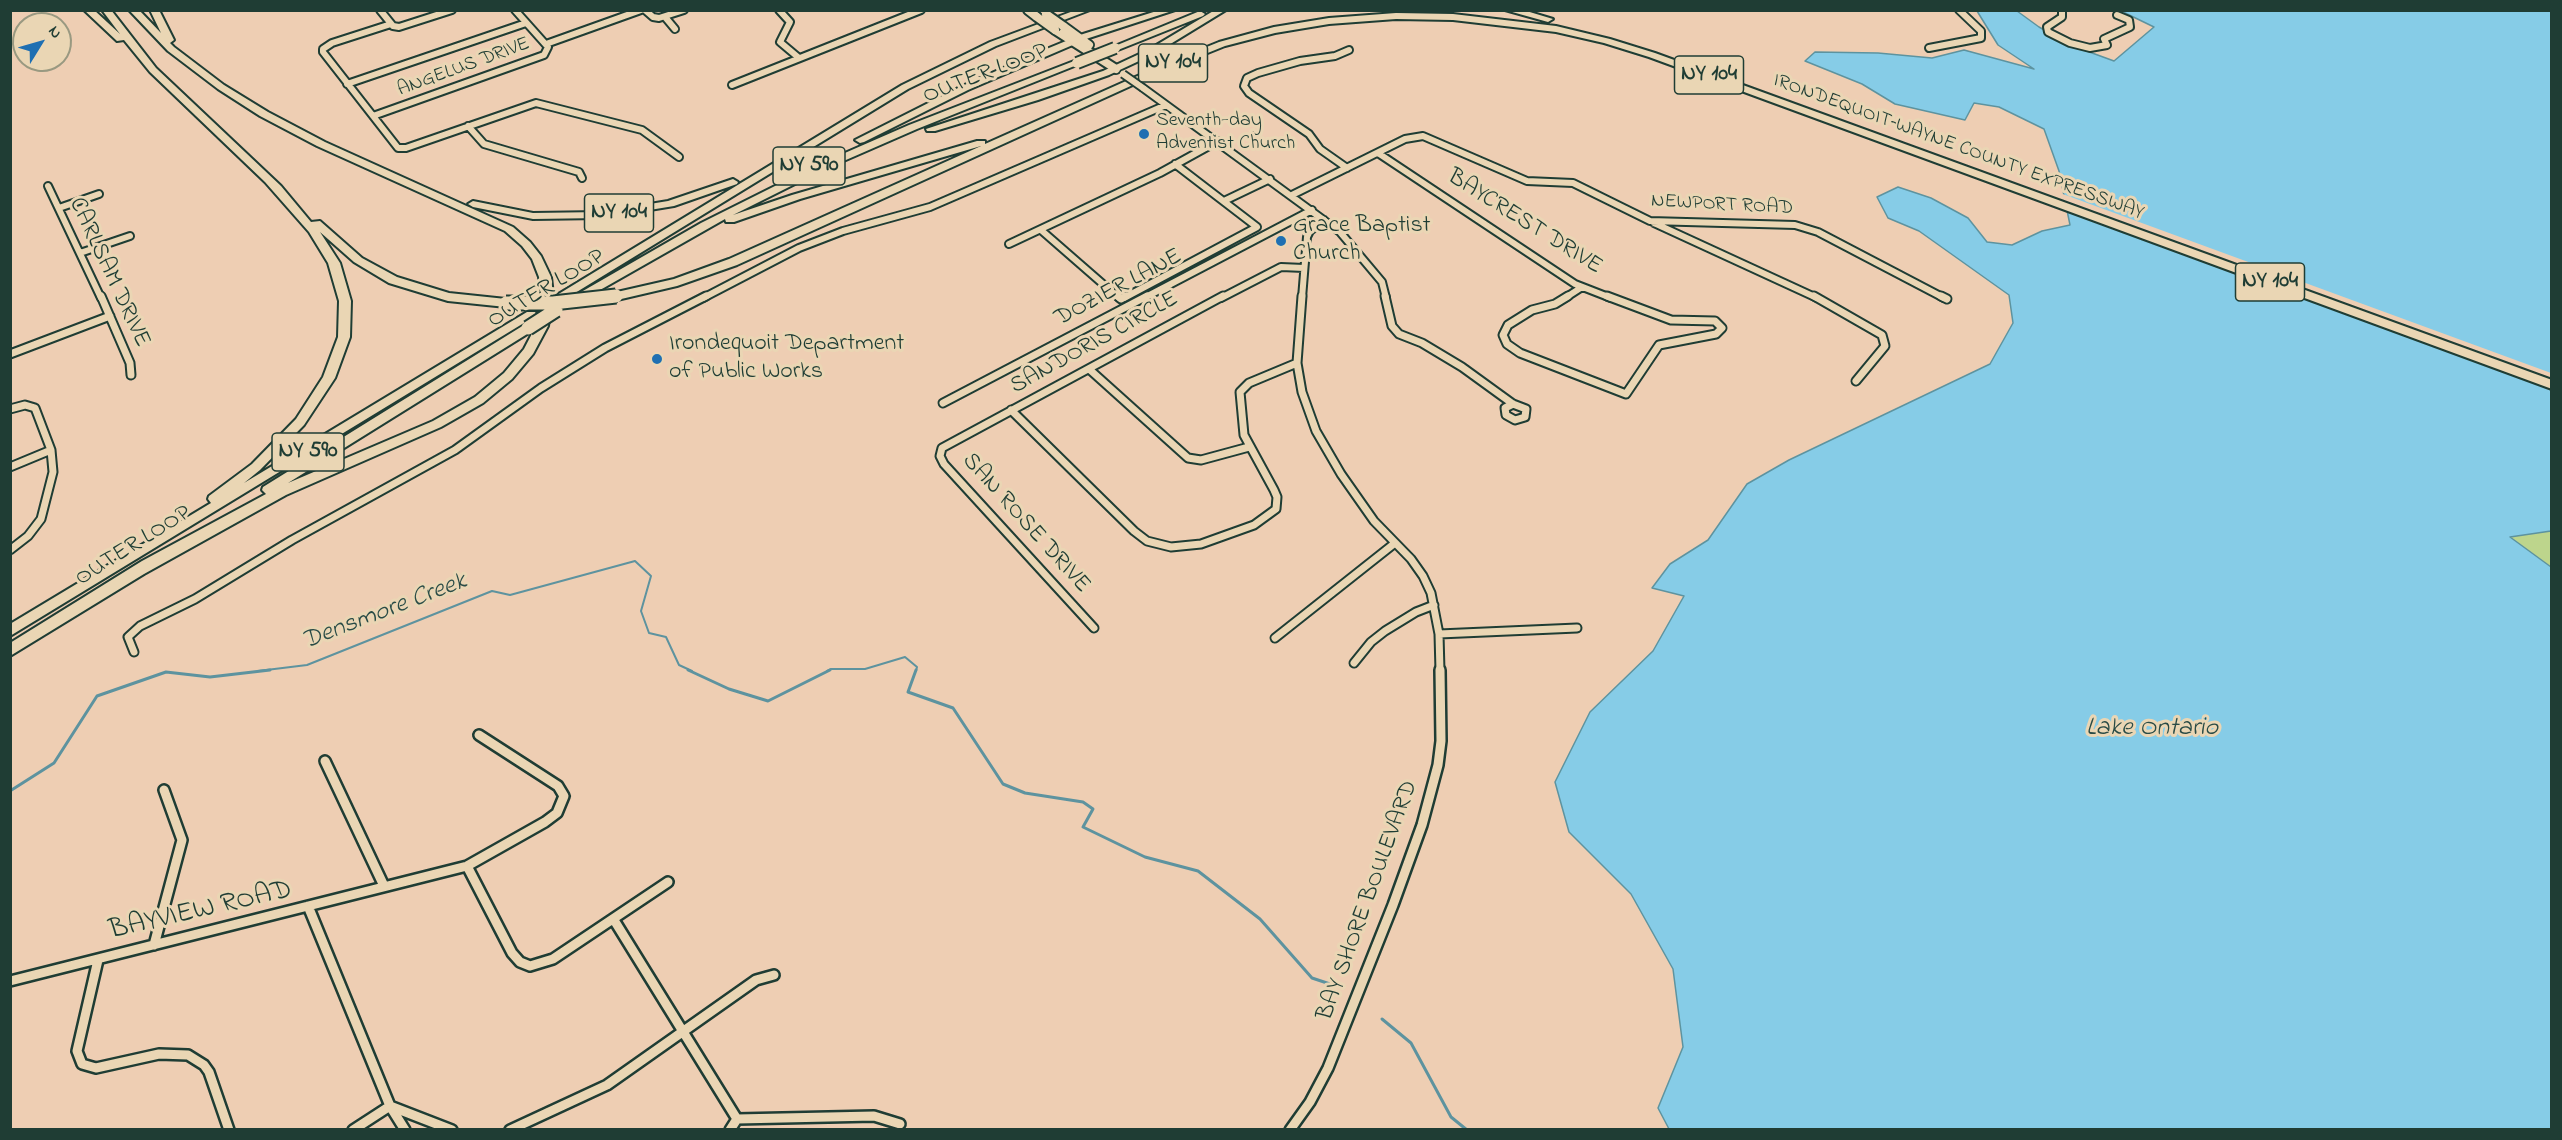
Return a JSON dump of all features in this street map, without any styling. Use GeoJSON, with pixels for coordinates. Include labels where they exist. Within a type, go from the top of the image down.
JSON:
{"type":"FeatureCollection","features":[{"type":"Feature","properties":{"kind":"highway"},"geometry":{"type":"LineString","coordinates":[[88,10],[153,70]]}},
{"type":"Feature","properties":{"kind":"highway","name":"NY 104"},"geometry":{"type":"LineString","coordinates":[[106,10],[153,70],[270,183],[347,251],[378,273],[401,284],[438,295],[506,303],[566,302],[617,296],[676,282],[733,262],[1084,104]]}},
{"type":"Feature","properties":{"kind":"highway","name":"NY 104"},"geometry":{"type":"LineString","coordinates":[[133,10],[163,42],[197,70],[242,101],[288,128],[392,175],[476,205],[509,212],[556,217],[613,214],[670,204],[714,190],[754,172],[905,87],[961,59],[1018,34],[1086,10]]}},
{"type":"Feature","properties":{"kind":"highway"},"geometry":{"type":"LineString","coordinates":[[154,10],[165,35],[197,70]]}},
{"type":"Feature","properties":{"kind":"highway"},"geometry":{"type":"LineString","coordinates":[[809,166],[960,90],[1047,52],[1076,40],[1170,10]]}},
{"type":"Feature","properties":{"kind":"highway","name":"OUTER LOOP"},"geometry":{"type":"LineString","coordinates":[[1112,46],[1192,10]]}},
{"type":"Feature","properties":{"kind":"highway","name":"OUTER LOOP"},"geometry":{"type":"LineString","coordinates":[[557,304],[596,286],[714,220],[838,159],[1074,61],[1209,10]]}},
{"type":"Feature","properties":{"kind":"highway"},"geometry":{"type":"LineString","coordinates":[[838,159],[911,134],[1120,71],[1222,10]]}},
{"type":"Feature","properties":{"kind":"highway","name":"IRONDEQUOIT–WAYNE COUNTY EXPRESSWAY"},"geometry":{"type":"LineString","coordinates":[[1509,10],[1585,28],[1675,57],[2552,385]]}},
{"type":"Feature","properties":{"kind":"highway","name":"IRONDEQUOIT–WAYNE COUNTY EXPRESSWAY"},"geometry":{"type":"LineString","coordinates":[[1084,104],[1189,57],[1265,32],[1339,20],[1415,16],[1482,19],[1556,29],[1598,39],[1688,68],[1991,176]]}},
{"type":"Feature","properties":{"kind":"highway"},"geometry":{"type":"LineString","coordinates":[[1047,52],[1059,41],[1059,28]]}},
{"type":"Feature","properties":{"kind":"highway","name":"OUTER LOOP"},"geometry":{"type":"LineString","coordinates":[[10,650],[142,569],[557,304],[702,219],[809,166],[896,128],[1074,61]]}},
{"type":"Feature","properties":{"kind":"highway"},"geometry":{"type":"LineString","coordinates":[[596,286],[675,245],[741,216],[803,195],[984,142],[1084,104]]}},
{"type":"Feature","properties":{"kind":"highway"},"geometry":{"type":"LineString","coordinates":[[557,304],[834,128]]}},
{"type":"Feature","properties":{"kind":"highway"},"geometry":{"type":"LineString","coordinates":[[142,569],[281,492],[424,430],[462,411],[504,380],[529,351],[543,322],[547,295],[543,270],[533,252],[515,234],[499,223],[392,175]]}},
{"type":"Feature","properties":{"kind":"highway","name":"NY 104"},"geometry":{"type":"LineString","coordinates":[[1991,176],[2552,377]]}},
{"type":"Feature","properties":{"kind":"highway"},"geometry":{"type":"LineString","coordinates":[[84,587],[205,506],[256,467],[300,422],[319,395],[333,369],[342,345],[346,322],[345,301],[338,275],[321,240],[270,183]]}},
{"type":"Feature","properties":{"kind":"highway","name":"OUTER LOOP"},"geometry":{"type":"LineString","coordinates":[[10,631],[530,321]]}},
{"type":"Feature","properties":{"kind":"main road"},"geometry":{"type":"LineString","coordinates":[[1028,10],[1042,14],[1120,71]]}},
{"type":"Feature","properties":{"kind":"street"},"geometry":{"type":"LineString","coordinates":[[380,10],[395,27],[407,26],[452,10]]}},
{"type":"Feature","properties":{"kind":"street","name":"ANGELUS DRIVE"},"geometry":{"type":"LineString","coordinates":[[373,116],[541,57],[548,51],[546,44],[515,10]]}},
{"type":"Feature","properties":{"kind":"street"},"geometry":{"type":"LineString","coordinates":[[546,44],[643,10],[653,17],[665,17],[684,10]]}},
{"type":"Feature","properties":{"kind":"street"},"geometry":{"type":"LineString","coordinates":[[779,10],[790,22],[780,42],[799,58]]}},
{"type":"Feature","properties":{"kind":"street"},"geometry":{"type":"LineString","coordinates":[[732,85],[921,10]]}},
{"type":"Feature","properties":{"kind":"street"},"geometry":{"type":"LineString","coordinates":[[1929,48],[1982,38],[1981,31],[1959,10]]}},
{"type":"Feature","properties":{"kind":"street"},"geometry":{"type":"LineString","coordinates":[[2062,10],[2062,17],[2047,27],[2048,32],[2070,43],[2090,48],[2107,45],[2104,39],[2130,27],[2129,20],[2116,15]]}},
{"type":"Feature","properties":{"kind":"street"},"geometry":{"type":"LineString","coordinates":[[665,17],[675,29]]}},
{"type":"Feature","properties":{"kind":"street"},"geometry":{"type":"LineString","coordinates":[[347,84],[526,23]]}},
{"type":"Feature","properties":{"kind":"street"},"geometry":{"type":"LineString","coordinates":[[391,24],[332,43],[323,49],[323,52],[396,147],[402,149],[523,105],[536,103],[642,130],[679,157]]}},
{"type":"Feature","properties":{"kind":"street"},"geometry":{"type":"LineString","coordinates":[[1347,168],[1320,149],[1304,130],[1249,93],[1244,86],[1247,78],[1258,73],[1300,61],[1335,56],[1349,50]]}},
{"type":"Feature","properties":{"kind":"street"},"geometry":{"type":"LineString","coordinates":[[1120,71],[1292,195],[1346,238],[1382,282],[1392,326],[1399,334],[1422,343],[1462,367],[1513,404]]}},
{"type":"Feature","properties":{"kind":"street"},"geometry":{"type":"LineString","coordinates":[[134,652],[128,637],[140,626],[195,599],[309,530],[455,450],[541,388],[605,348],[799,249],[843,231],[930,207],[1166,105]]}},
{"type":"Feature","properties":{"kind":"street"},"geometry":{"type":"LineString","coordinates":[[468,126],[484,144],[579,172],[582,178]]}},
{"type":"Feature","properties":{"kind":"street","name":"NEWPORT ROAD"},"geometry":{"type":"LineString","coordinates":[[1292,195],[1411,137],[1428,137],[1471,159],[1527,181],[1573,183],[1650,221],[1796,225],[1818,232],[1947,299]]}},
{"type":"Feature","properties":{"kind":"street"},"geometry":{"type":"LineString","coordinates":[[1009,244],[1218,141]]}},
{"type":"Feature","properties":{"kind":"street","name":"BAYCREST DRIVE"},"geometry":{"type":"LineString","coordinates":[[1378,153],[1582,287],[1671,320],[1715,321],[1722,328],[1720,333],[1694,338]]}},
{"type":"Feature","properties":{"kind":"street"},"geometry":{"type":"LineString","coordinates":[[1041,230],[1121,299],[1257,227],[1175,164]]}},
{"type":"Feature","properties":{"kind":"street"},"geometry":{"type":"LineString","coordinates":[[1224,201],[1270,179]]}},
{"type":"Feature","properties":{"kind":"street","name":"CARLSAM DRIVE"},"geometry":{"type":"LineString","coordinates":[[48,186],[110,316],[130,363],[131,375]]}},
{"type":"Feature","properties":{"kind":"street"},"geometry":{"type":"LineString","coordinates":[[59,208],[99,194]]}},
{"type":"Feature","properties":{"kind":"street","name":"DOZIER LANE"},"geometry":{"type":"LineString","coordinates":[[943,403],[1312,210]]}},
{"type":"Feature","properties":{"kind":"street","name":"BAY SHORE BOULEVARD"},"geometry":{"type":"LineString","coordinates":[[1290,1130],[1310,1102],[1328,1068],[1393,905],[1422,825],[1438,765],[1441,741],[1439,634],[1434,605],[1423,576],[1360,504],[1325,448],[1310,415],[1297,363],[1307,237],[1310,231],[1324,219]]}},
{"type":"Feature","properties":{"kind":"street"},"geometry":{"type":"LineString","coordinates":[[1650,221],[1816,297],[1878,332],[1884,338],[1885,346],[1856,381]]}},
{"type":"Feature","properties":{"kind":"street"},"geometry":{"type":"LineString","coordinates":[[80,253],[130,236]]}},
{"type":"Feature","properties":{"kind":"street","name":"SANDORIS CIRCLE"},"geometry":{"type":"LineString","coordinates":[[1297,363],[1241,389],[1240,406],[1244,435],[1274,490],[1277,498],[1276,509],[1254,525],[1211,541],[1181,547],[1162,546],[1147,541],[1134,531],[1011,410],[1269,271],[1281,267],[1304,268]]}},
{"type":"Feature","properties":{"kind":"street"},"geometry":{"type":"LineString","coordinates":[[1582,287],[1555,304],[1532,310],[1508,326],[1503,335],[1507,344],[1520,353],[1626,394],[1659,345],[1694,338],[1695,329],[1690,322]]}},
{"type":"Feature","properties":{"kind":"street"},"geometry":{"type":"LineString","coordinates":[[11,352],[110,316]]}},
{"type":"Feature","properties":{"kind":"street"},"geometry":{"type":"LineString","coordinates":[[1089,369],[1188,458],[1201,460],[1249,447]]}},
{"type":"Feature","properties":{"kind":"street"},"geometry":{"type":"LineString","coordinates":[[10,409],[25,405],[33,406],[51,450],[54,472],[45,510],[35,528],[10,550]]}},
{"type":"Feature","properties":{"kind":"street","name":"SAN ROSE DRIVE"},"geometry":{"type":"LineString","coordinates":[[1011,410],[946,444],[940,452],[941,460],[1094,628]]}},
{"type":"Feature","properties":{"kind":"street"},"geometry":{"type":"LineString","coordinates":[[10,467],[51,450]]}},
{"type":"Feature","properties":{"kind":"street"},"geometry":{"type":"LineString","coordinates":[[1275,638],[1395,543]]}},
{"type":"Feature","properties":{"kind":"street"},"geometry":{"type":"LineString","coordinates":[[1354,663],[1371,642],[1385,631],[1416,612],[1434,605]]}},
{"type":"Feature","properties":{"kind":"street"},"geometry":{"type":"LineString","coordinates":[[1439,634],[1577,628]]}},
{"type":"Feature","properties":{"kind":"street"},"geometry":{"type":"LineString","coordinates":[[308,906],[467,866],[552,817],[561,808],[564,796],[562,790],[479,735]]}},
{"type":"Feature","properties":{"kind":"street"},"geometry":{"type":"LineString","coordinates":[[326,761],[384,886]]}},
{"type":"Feature","properties":{"kind":"street"},"geometry":{"type":"LineString","coordinates":[[154,945],[182,840],[164,790]]}},
{"type":"Feature","properties":{"kind":"street"},"geometry":{"type":"LineString","coordinates":[[467,866],[512,953],[520,962],[530,966],[553,959],[668,882]]}},
{"type":"Feature","properties":{"kind":"street","name":"BAYVIEW ROAD"},"geometry":{"type":"LineString","coordinates":[[10,981],[308,906],[390,1106],[405,1130]]}},
{"type":"Feature","properties":{"kind":"street"},"geometry":{"type":"LineString","coordinates":[[614,920],[737,1119]]}},
{"type":"Feature","properties":{"kind":"street"},"geometry":{"type":"LineString","coordinates":[[98,960],[77,1051],[82,1064],[88,1067],[104,1068],[159,1054],[188,1055],[204,1065],[208,1072],[230,1130]]}},
{"type":"Feature","properties":{"kind":"street"},"geometry":{"type":"LineString","coordinates":[[510,1130],[607,1084],[756,980],[774,975]]}},
{"type":"Feature","properties":{"kind":"street"},"geometry":{"type":"LineString","coordinates":[[353,1130],[390,1106],[452,1130]]}},
{"type":"Feature","properties":{"kind":"street"},"geometry":{"type":"LineString","coordinates":[[737,1119],[874,1116],[900,1124]]}},
{"type":"Feature","properties":{"kind":"street"},"geometry":{"type":"LineString","coordinates":[[730,1130],[737,1119]]}},
{"type":"Feature","properties":{"kind":"green space"},"geometry":{"type":"Polygon","coordinates":[[[2551,531],[2551,567],[2509,537],[2551,531]]]}},
{"type":"Feature","properties":{"kind":"water","name":"Lake Ontario"},"geometry":{"type":"Polygon","coordinates":[[[1977,11],[2017,11],[2039,27],[2073,46],[2114,61],[2154,27],[2121,11],[2551,11],[2551,531],[2510,537],[2551,567],[2551,1129],[1669,1129],[1658,1108],[1683,1047],[1673,969],[1631,894],[1569,832],[1555,782],[1590,712],[1653,651],[1684,596],[1652,588],[1670,564],[1708,540],[1747,484],[1789,460],[1990,364],[2013,323],[2009,295],[1919,231],[1888,218],[1877,197],[1898,187],[1931,198],[1968,218],[1987,242],[2012,245],[2042,231],[2070,225],[2059,171],[2044,129],[1999,107],[1974,103],[1965,120],[1895,104],[1862,84],[1805,61],[1815,52],[1878,53],[1932,58],[1964,50],[2034,69],[1998,45],[1977,11]]]}},
{"type":"Feature","properties":{"kind":"pier"},"geometry":{"type":"Polygon","coordinates":[[[2060,193],[2551,373],[2551,389],[2064,209],[2060,193]]]}},
{"type":"Feature","properties":{"kind":"waterway","name":"Densmore Creek"},"geometry":{"type":"LineString","coordinates":[[258,671],[307,665],[492,591],[510,595],[635,561],[651,576],[641,611],[649,633],[666,637],[679,665],[692,671]]}},
{"type":"Feature","properties":{"kind":"waterway","name":"Densmore Creek"},"geometry":{"type":"LineString","coordinates":[[827,671],[865,669],[905,657],[917,667],[916,671]]}},
{"type":"Feature","properties":{"kind":"waterway","name":"Densmore Creek"},"geometry":{"type":"LineString","coordinates":[[10,791],[54,763],[97,696],[166,672],[210,677],[270,670]]}},
{"type":"Feature","properties":{"kind":"waterway","name":"Densmore Creek"},"geometry":{"type":"LineString","coordinates":[[688,670],[729,689],[768,701],[830,670]]}},
{"type":"Feature","properties":{"kind":"waterway","name":"Densmore Creek"},"geometry":{"type":"LineString","coordinates":[[916,670],[908,692],[953,708],[1003,784],[1025,793],[1083,802],[1093,809],[1083,827],[1145,857],[1198,871],[1260,919],[1312,978],[1336,986]]}},
{"type":"Feature","properties":{"kind":"waterway","name":"Densmore Creek"},"geometry":{"type":"LineString","coordinates":[[1382,1019],[1411,1043],[1451,1117],[1467,1130]]}},
{"type":"Feature","properties":{"kind":"place","name":"Seventh-day Adventist Church"},"geometry":{"type":"Point","coordinates":[1144,134]}},
{"type":"Feature","properties":{"kind":"place","name":"Grace Baptist Church"},"geometry":{"type":"Point","coordinates":[1281,241]}},
{"type":"Feature","properties":{"kind":"place","name":"Irondequoit Department of Public Works"},"geometry":{"type":"Point","coordinates":[657,359]}}]}
